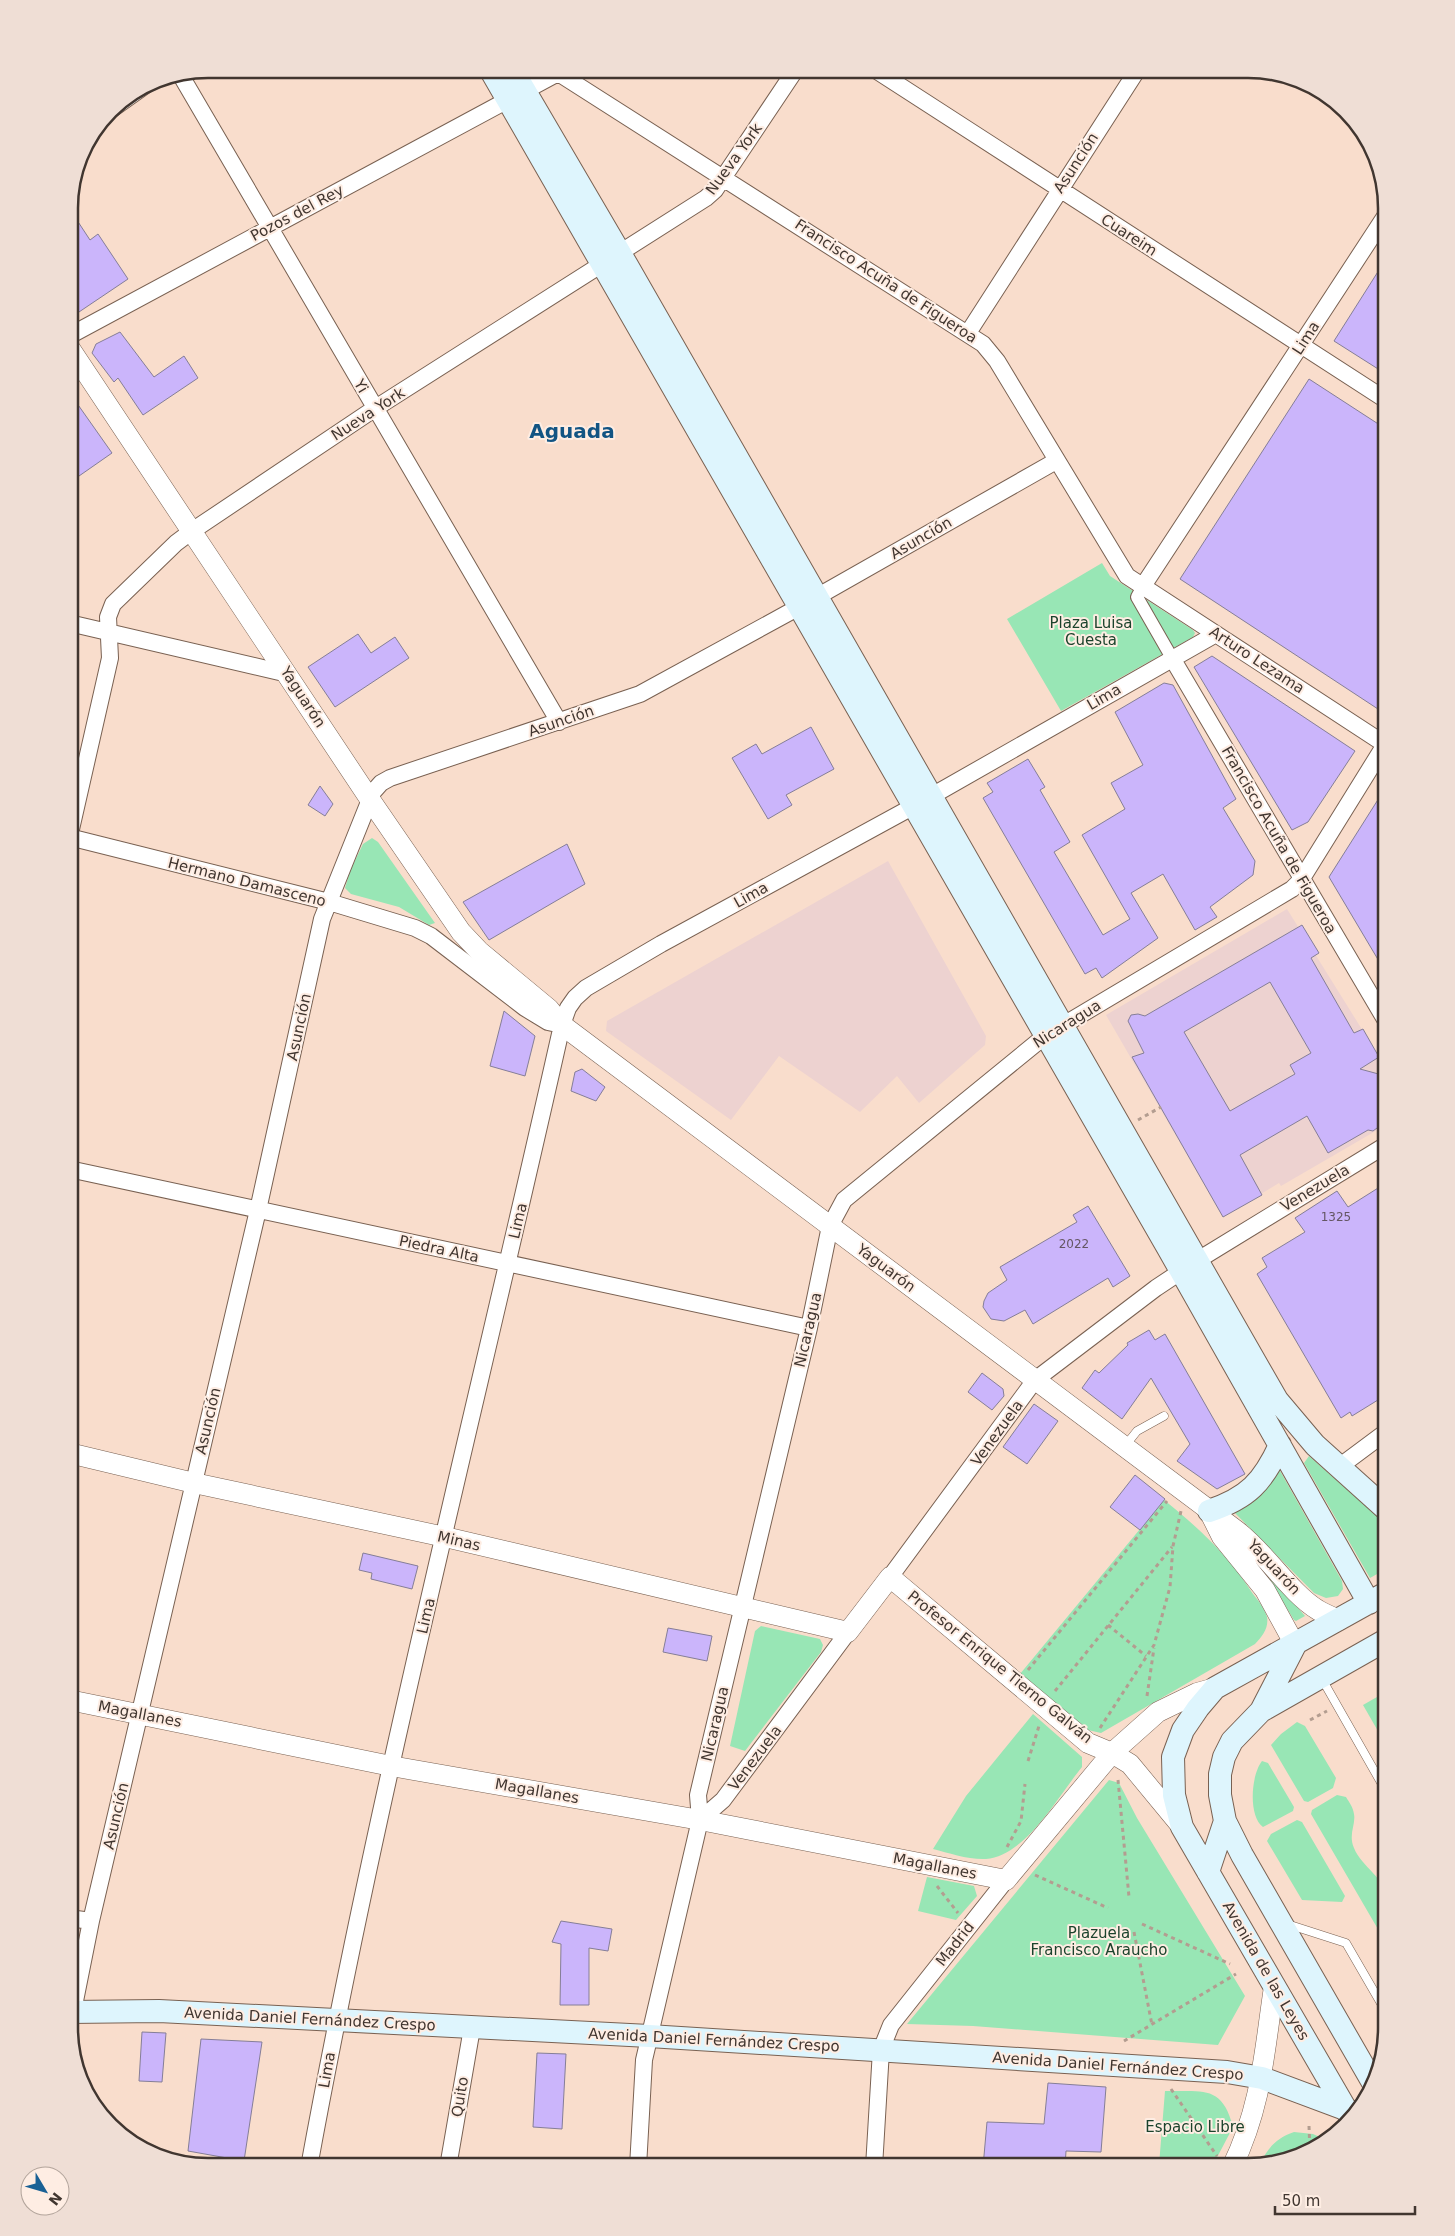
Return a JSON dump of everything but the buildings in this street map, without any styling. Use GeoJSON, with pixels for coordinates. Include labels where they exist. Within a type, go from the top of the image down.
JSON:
{"type":"FeatureCollection","features":[{"type":"Feature","properties":{"kind":"main road"},"geometry":{"type":"LineString","coordinates":[[499,78],[516,95],[611,258],[1189,1266],[1277,1400],[1315,1445],[1378,1501]]}},
{"type":"Feature","properties":{"kind":"main road"},"geometry":{"type":"LineString","coordinates":[[513,78],[516,95]]}},
{"type":"Feature","properties":{"kind":"main road"},"geometry":{"type":"LineString","coordinates":[[1054,1031],[1122,1130],[1280,1445],[1378,1598]]}},
{"type":"Feature","properties":{"kind":"main road"},"geometry":{"type":"LineString","coordinates":[[1209,1511],[1232,1503],[1261,1481],[1270,1468],[1280,1445]]}},
{"type":"Feature","properties":{"kind":"main road","name":"Avenida de las Leyes"},"geometry":{"type":"LineString","coordinates":[[1348,2111],[1182,1826],[1174,1795],[1173,1757],[1183,1730],[1215,1688],[1378,1598]]}},
{"type":"Feature","properties":{"kind":"main road"},"geometry":{"type":"LineString","coordinates":[[1261,1711],[1295,1645]]}},
{"type":"Feature","properties":{"kind":"main road"},"geometry":{"type":"LineString","coordinates":[[1369,2075],[1242,1855],[1225,1821],[1220,1795],[1220,1774],[1224,1757],[1232,1741],[1261,1711],[1378,1645]]}},
{"type":"Feature","properties":{"kind":"main road"},"geometry":{"type":"LineString","coordinates":[[1208,1872],[1225,1821]]}},
{"type":"Feature","properties":{"kind":"main road","name":"Avenida Daniel Fernández Crespo"},"geometry":{"type":"LineString","coordinates":[[78,2011],[160,2011],[650,2036],[1227,2072],[1262,2078],[1348,2111]]}},
{"type":"Feature","properties":{"kind":"street","name":"Francisco Acuña de Figueroa"},"geometry":{"type":"LineString","coordinates":[[516,95],[544,78]]}},
{"type":"Feature","properties":{"kind":"street","name":"Francisco Acuña de Figueroa"},"geometry":{"type":"LineString","coordinates":[[566,78],[983,344],[997,361],[1127,576]]}},
{"type":"Feature","properties":{"kind":"street","name":"Nueva York"},"geometry":{"type":"LineString","coordinates":[[78,798],[110,658],[108,617],[113,604],[176,543],[192,531],[374,409],[706,198],[724,177],[790,78]]}},
{"type":"Feature","properties":{"kind":"street","name":"Cuareim"},"geometry":{"type":"LineString","coordinates":[[888,78],[1378,395]]}},
{"type":"Feature","properties":{"kind":"street","name":"Asunción"},"geometry":{"type":"LineString","coordinates":[[968,333],[1132,78]]}},
{"type":"Feature","properties":{"kind":"street","name":"Yi"},"geometry":{"type":"LineString","coordinates":[[183,80],[374,409],[559,722]]}},
{"type":"Feature","properties":{"kind":"street","name":"Pozos del Rey"},"geometry":{"type":"LineString","coordinates":[[78,331],[516,95]]}},
{"type":"Feature","properties":{"kind":"street","name":"Lima"},"geometry":{"type":"LineString","coordinates":[[1143,586],[1378,228]]}},
{"type":"Feature","properties":{"kind":"street","name":"Yaguarón"},"geometry":{"type":"LineString","coordinates":[[78,361],[369,798],[461,932],[479,951],[549,1009],[562,1025],[1251,1541],[1305,1600],[1317,1610],[1339,1620]]}},
{"type":"Feature","properties":{"kind":"street","name":"Asunción"},"geometry":{"type":"LineString","coordinates":[[78,1980],[258,1210],[322,919],[369,798],[384,780],[640,694],[808,602],[1056,460]]}},
{"type":"Feature","properties":{"kind":"street","name":"Arturo Lezama"},"geometry":{"type":"LineString","coordinates":[[1127,576],[1378,739]]}},
{"type":"Feature","properties":{"kind":"street"},"geometry":{"type":"LineString","coordinates":[[1143,586],[1137,597],[1172,658]]}},
{"type":"Feature","properties":{"kind":"street"},"geometry":{"type":"LineString","coordinates":[[78,625],[288,674]]}},
{"type":"Feature","properties":{"kind":"street","name":"Lima"},"geometry":{"type":"LineString","coordinates":[[311,2158],[336,2020],[391,1766],[562,1025],[572,1003],[586,988],[660,944],[922,801],[1216,634]]}},
{"type":"Feature","properties":{"kind":"street","name":"Francisco Acuña de Figueroa"},"geometry":{"type":"LineString","coordinates":[[1172,658],[1378,1008]]}},
{"type":"Feature","properties":{"kind":"street","name":"Nicaragua"},"geometry":{"type":"LineString","coordinates":[[639,2158],[644,2060],[700,1820],[698,1795],[809,1328],[830,1226],[844,1200],[1054,1031],[1292,889],[1302,880],[1378,757]]}},
{"type":"Feature","properties":{"kind":"street","name":"Hermano Damasceno"},"geometry":{"type":"LineString","coordinates":[[78,840],[329,902],[424,932]]}},
{"type":"Feature","properties":{"kind":"street","name":"Yaguarón"},"geometry":{"type":"LineString","coordinates":[[424,932],[525,1008],[548,1022],[562,1025]]}},
{"type":"Feature","properties":{"kind":"street","name":"Venezuela"},"geometry":{"type":"LineString","coordinates":[[700,1820],[723,1800],[1035,1380],[1189,1266],[1378,1150]]}},
{"type":"Feature","properties":{"kind":"street","name":"Piedra Alta"},"geometry":{"type":"LineString","coordinates":[[78,1171],[809,1328]]}},
{"type":"Feature","properties":{"kind":"street"},"geometry":{"type":"LineString","coordinates":[[1339,1467],[1378,1438]]}},
{"type":"Feature","properties":{"kind":"street","name":"Minas"},"geometry":{"type":"LineString","coordinates":[[78,1455],[194,1483],[445,1537],[848,1632]]}},
{"type":"Feature","properties":{"kind":"street","name":"Yaguarón"},"geometry":{"type":"LineString","coordinates":[[1209,1511],[1222,1537],[1265,1590],[1295,1645]]}},
{"type":"Feature","properties":{"kind":"street","name":"Profesor Enrique Tierno Galván"},"geometry":{"type":"LineString","coordinates":[[890,1577],[1088,1743],[1112,1753]]}},
{"type":"Feature","properties":{"kind":"street","name":"Avenida de las Leyes"},"geometry":{"type":"LineString","coordinates":[[1182,1826],[1130,1764],[1112,1753],[1158,1712],[1197,1692],[1215,1688]]}},
{"type":"Feature","properties":{"kind":"street","name":"Magallanes"},"geometry":{"type":"LineString","coordinates":[[78,1702],[391,1766],[700,1820],[1006,1880]]}},
{"type":"Feature","properties":{"kind":"street","name":"Madrid"},"geometry":{"type":"LineString","coordinates":[[875,2158],[881,2050],[891,2025],[1006,1880],[1112,1753]]}},
{"type":"Feature","properties":{"kind":"street"},"geometry":{"type":"LineString","coordinates":[[78,1919],[91,1921]]}},
{"type":"Feature","properties":{"kind":"street"},"geometry":{"type":"LineString","coordinates":[[1229,2158],[1247,2134],[1262,2078],[1274,1986]]}},
{"type":"Feature","properties":{"kind":"street","name":"Quito"},"geometry":{"type":"LineString","coordinates":[[450,2158],[472,2028]]}},
{"type":"Feature","properties":{"kind":"lane"},"geometry":{"type":"LineString","coordinates":[[1124,1447],[1137,1431],[1164,1416]]}},
{"type":"Feature","properties":{"kind":"lane"},"geometry":{"type":"LineString","coordinates":[[1321,1677],[1378,1777]]}},
{"type":"Feature","properties":{"kind":"lane"},"geometry":{"type":"LineString","coordinates":[[1280,1922],[1346,1943],[1378,1998]]}},
{"type":"Feature","properties":{"kind":"path"},"geometry":{"type":"LineString","coordinates":[[1122,1130],[1161,1107]]}},
{"type":"Feature","properties":{"kind":"path"},"geometry":{"type":"LineString","coordinates":[[1025,1674],[1169,1499]]}},
{"type":"Feature","properties":{"kind":"path"},"geometry":{"type":"LineString","coordinates":[[1146,1702],[1154,1645],[1170,1587],[1173,1546],[1181,1510]]}},
{"type":"Feature","properties":{"kind":"path"},"geometry":{"type":"LineString","coordinates":[[1051,1696],[1173,1546]]}},
{"type":"Feature","properties":{"kind":"path"},"geometry":{"type":"LineString","coordinates":[[1108,1625],[1146,1656]]}},
{"type":"Feature","properties":{"kind":"path"},"geometry":{"type":"LineString","coordinates":[[1099,1729],[1154,1645]]}},
{"type":"Feature","properties":{"kind":"path"},"geometry":{"type":"LineString","coordinates":[[1028,1761],[1040,1721]]}},
{"type":"Feature","properties":{"kind":"path"},"geometry":{"type":"LineString","coordinates":[[1118,1775],[1129,1897]]}},
{"type":"Feature","properties":{"kind":"path"},"geometry":{"type":"LineString","coordinates":[[1005,1850],[1021,1822],[1025,1784]]}},
{"type":"Feature","properties":{"kind":"path"},"geometry":{"type":"LineString","coordinates":[[1030,1872],[1108,1908]]}},
{"type":"Feature","properties":{"kind":"path"},"geometry":{"type":"LineString","coordinates":[[934,1882],[961,1918]]}},
{"type":"Feature","properties":{"kind":"path"},"geometry":{"type":"LineString","coordinates":[[1142,1924],[1230,1964]]}},
{"type":"Feature","properties":{"kind":"path"},"geometry":{"type":"LineString","coordinates":[[1134,1932],[1152,2025]]}},
{"type":"Feature","properties":{"kind":"path"},"geometry":{"type":"LineString","coordinates":[[1124,2041],[1236,1974]]}},
{"type":"Feature","properties":{"kind":"path"},"geometry":{"type":"LineString","coordinates":[[1168,2084],[1221,2158]]}},
{"type":"Feature","properties":{"kind":"path"},"geometry":{"type":"LineString","coordinates":[[1309,2126],[1310,2143]]}},
{"type":"Feature","properties":{"kind":"shaded area"},"geometry":{"type":"Polygon","coordinates":[[[888,861],[986,1036],[985,1045],[919,1103],[897,1076],[860,1112],[779,1056],[731,1120],[606,1031],[607,1021],[888,861]]]}},
{"type":"Feature","properties":{"kind":"shaded area"},"geometry":{"type":"Polygon","coordinates":[[[1287,909],[1378,1055],[1378,1130],[1281,1186],[1279,1183],[1223,1217],[1106,1015],[1287,909]]]}},
{"type":"Feature","properties":{"kind":"green space","name":"Plaza Luisa Cuesta"},"geometry":{"type":"Polygon","coordinates":[[[1102,563],[1110,576],[1195,633],[1193,637],[1061,711],[1007,619],[1102,563]]]}},
{"type":"Feature","properties":{"kind":"green space"},"geometry":{"type":"Polygon","coordinates":[[[372,838],[378,842],[435,923],[429,925],[399,907],[351,894],[345,888],[350,871],[363,844],[372,838]]]}},
{"type":"Feature","properties":{"kind":"green space"},"geometry":{"type":"Polygon","coordinates":[[[1309,1456],[1378,1517],[1378,1574],[1370,1578],[1304,1463],[1309,1456]]]}},
{"type":"Feature","properties":{"kind":"green space"},"geometry":{"type":"Polygon","coordinates":[[[1279,1469],[1342,1581],[1343,1589],[1338,1596],[1326,1598],[1314,1593],[1233,1511],[1279,1469]]]}},
{"type":"Feature","properties":{"kind":"green space"},"geometry":{"type":"Polygon","coordinates":[[[1164,1500],[1190,1521],[1234,1567],[1265,1611],[1267,1617],[1266,1629],[1255,1644],[1101,1733],[1088,1730],[1020,1674],[1164,1500]]]}},
{"type":"Feature","properties":{"kind":"green space"},"geometry":{"type":"Polygon","coordinates":[[[1269,1574],[1305,1616],[1296,1621],[1294,1620],[1267,1576],[1269,1574]]]}},
{"type":"Feature","properties":{"kind":"green space"},"geometry":{"type":"Polygon","coordinates":[[[761,1626],[820,1639],[823,1645],[821,1652],[745,1751],[730,1746],[755,1631],[761,1626]]]}},
{"type":"Feature","properties":{"kind":"green space"},"geometry":{"type":"Polygon","coordinates":[[[1377,1697],[1378,1699],[1378,1731],[1363,1705],[1377,1697]]]}},
{"type":"Feature","properties":{"kind":"green space"},"geometry":{"type":"Polygon","coordinates":[[[1033,1714],[1082,1757],[1082,1767],[1052,1808],[1028,1836],[1001,1855],[986,1859],[973,1858],[933,1849],[966,1796],[1033,1714]]]}},
{"type":"Feature","properties":{"kind":"green space"},"geometry":{"type":"Polygon","coordinates":[[[1297,1722],[1305,1726],[1336,1778],[1333,1788],[1308,1802],[1304,1801],[1271,1745],[1281,1734],[1297,1722]]]}},
{"type":"Feature","properties":{"kind":"green space"},"geometry":{"type":"Polygon","coordinates":[[[1262,1761],[1268,1763],[1294,1807],[1293,1811],[1263,1827],[1258,1822],[1253,1805],[1255,1776],[1262,1761]]]}},
{"type":"Feature","properties":{"kind":"green space","name":"Plazuela Francisco Araucho"},"geometry":{"type":"Polygon","coordinates":[[[1109,1780],[1119,1783],[1137,1818],[1245,1996],[1218,2045],[973,2026],[907,2024],[1109,1780]]]}},
{"type":"Feature","properties":{"kind":"green space"},"geometry":{"type":"Polygon","coordinates":[[[1337,1795],[1346,1797],[1353,1809],[1352,1843],[1362,1861],[1378,1879],[1378,1929],[1311,1814],[1312,1810],[1337,1795]]]}},
{"type":"Feature","properties":{"kind":"green space"},"geometry":{"type":"Polygon","coordinates":[[[1297,1820],[1302,1822],[1345,1896],[1342,1902],[1302,1900],[1267,1841],[1271,1834],[1297,1820]]]}},
{"type":"Feature","properties":{"kind":"green space"},"geometry":{"type":"Polygon","coordinates":[[[927,1877],[974,1886],[977,1896],[956,1920],[918,1911],[927,1877]]]}},
{"type":"Feature","properties":{"kind":"green space","name":"Espacio Libre"},"geometry":{"type":"Polygon","coordinates":[[[1165,2091],[1200,2091],[1209,2093],[1223,2103],[1233,2127],[1217,2158],[1160,2158],[1165,2091]]]}},
{"type":"Feature","properties":{"kind":"green space"},"geometry":{"type":"Polygon","coordinates":[[[1294,2132],[1313,2134],[1320,2137],[1297,2149],[1264,2157],[1273,2144],[1282,2137],[1294,2132]]]}},
{"type":"Feature","properties":{"kind":"district","name":"Aguada"},"geometry":{"type":"Point","coordinates":[572,431]}}]}
